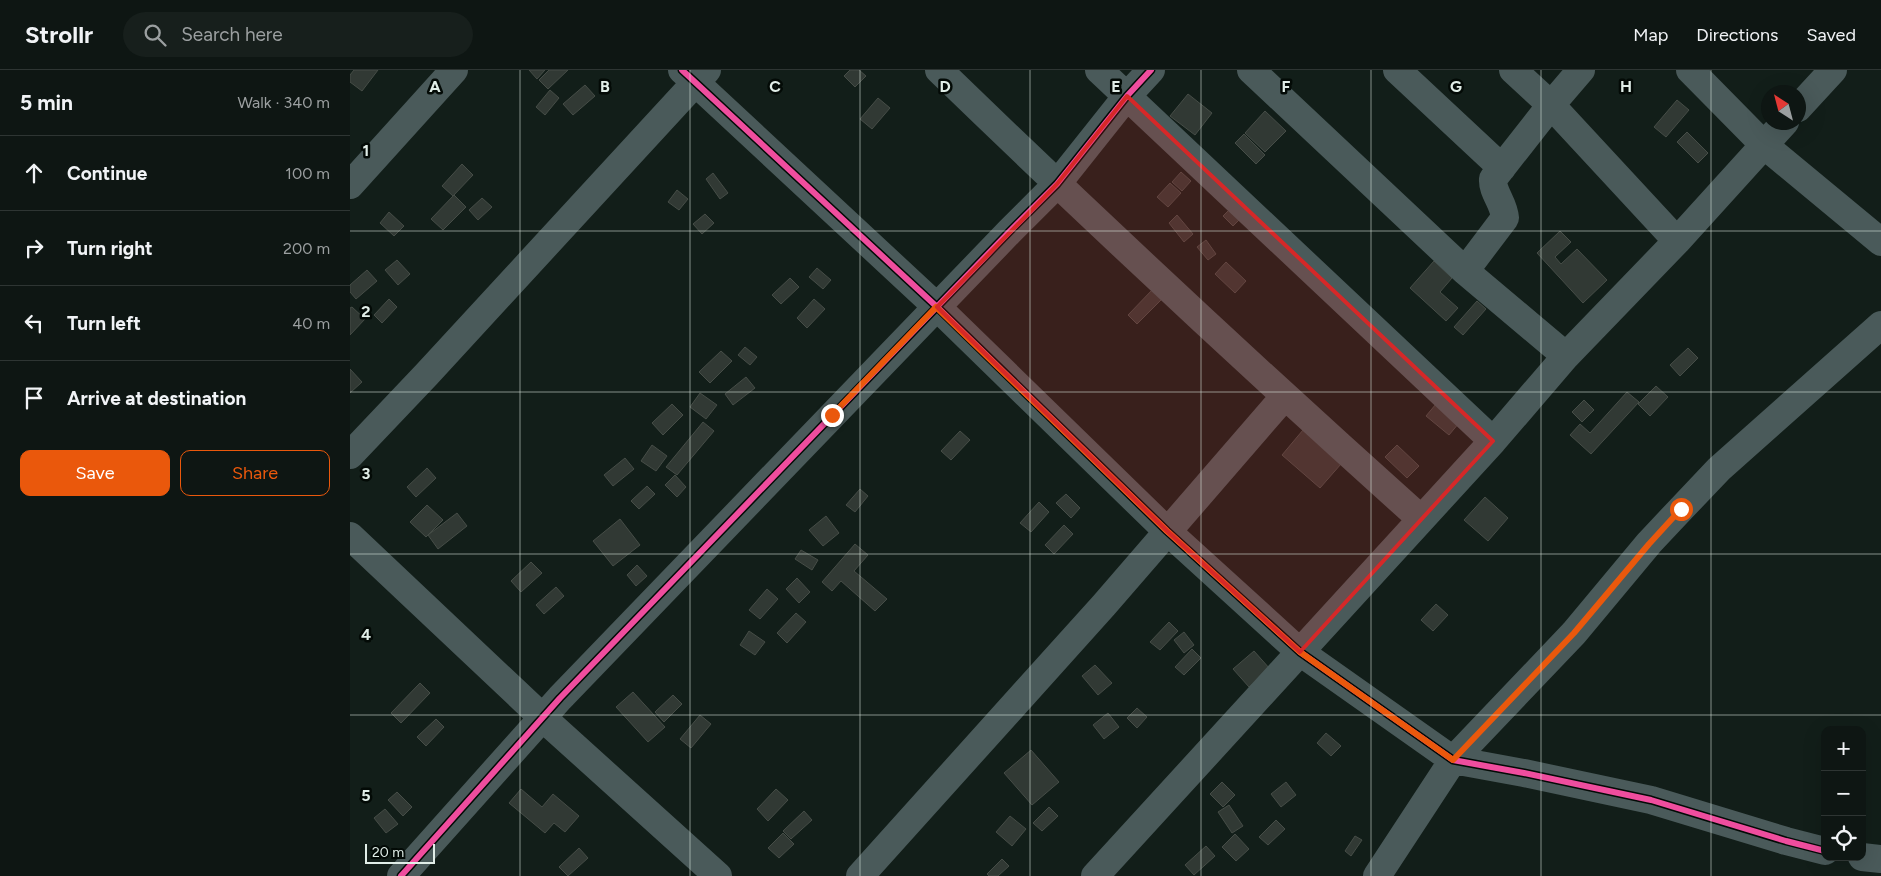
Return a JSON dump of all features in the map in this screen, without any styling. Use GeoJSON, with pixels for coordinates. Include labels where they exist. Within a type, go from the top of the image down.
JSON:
{"type":"FeatureCollection","features":[{"type":"Feature","properties":{"kind":"street"},"geometry":{"type":"LineString","coordinates":[[350,185],[454,70]]}},
{"type":"Feature","properties":{"kind":"street"},"geometry":{"type":"LineString","coordinates":[[939,70],[1284,397],[1421,519]]}},
{"type":"Feature","properties":{"kind":"street"},"geometry":{"type":"LineString","coordinates":[[1099,70],[1493,441]]}},
{"type":"Feature","properties":{"kind":"street"},"geometry":{"type":"LineString","coordinates":[[401,876],[542,718],[936,307],[1058,184],[1127,96],[1151,70]]}},
{"type":"Feature","properties":{"kind":"street"},"geometry":{"type":"LineString","coordinates":[[1251,70],[1465,271],[1566,356]]}},
{"type":"Feature","properties":{"kind":"street"},"geometry":{"type":"LineString","coordinates":[[1397,70],[1502,168]]}},
{"type":"Feature","properties":{"kind":"street"},"geometry":{"type":"LineString","coordinates":[[1513,70],[1551,105],[1677,241]]}},
{"type":"Feature","properties":{"kind":"street"},"geometry":{"type":"LineString","coordinates":[[1465,271],[1504,218],[1504,210],[1493,185],[1493,179],[1581,70]]}},
{"type":"Feature","properties":{"kind":"street"},"geometry":{"type":"LineString","coordinates":[[1690,70],[1764,145],[1881,242]]}},
{"type":"Feature","properties":{"kind":"street"},"geometry":{"type":"LineString","coordinates":[[1806,100],[1834,70]]}},
{"type":"Feature","properties":{"kind":"street"},"geometry":{"type":"LineString","coordinates":[[350,455],[695,74],[1167,531],[1300,652],[1453,760],[1651,800],[1821,850]]}},
{"type":"Feature","properties":{"kind":"street"},"geometry":{"type":"LineString","coordinates":[[1095,876],[1493,441],[1566,356],[1677,241],[1778,130]]}},
{"type":"Feature","properties":{"kind":"street"},"geometry":{"type":"LineString","coordinates":[[1377,876],[1453,760],[1574,633],[1649,544],[1700,488],[1881,325]]}},
{"type":"Feature","properties":{"kind":"street"},"geometry":{"type":"LineString","coordinates":[[860,876],[1104,605],[1284,397]]}},
{"type":"Feature","properties":{"kind":"street"},"geometry":{"type":"LineString","coordinates":[[350,536],[542,718],[718,876]]}},
{"type":"Feature","properties":{"kind":"street"},"geometry":{"type":"LineString","coordinates":[[1866,857],[1881,859]]}},
{"type":"Feature","properties":{"kind":"highlighted area"},"geometry":{"type":"Polygon","coordinates":[[[1127,96],[1493,441],[1300,652],[1167,531],[937,307],[1057,184],[1127,96]]]}},
{"type":"Feature","properties":{"kind":"building"},"geometry":{"type":"Polygon","coordinates":[[[354,70],[378,70],[362,91],[350,82],[350,75],[354,70]]]}},
{"type":"Feature","properties":{"kind":"building"},"geometry":{"type":"Polygon","coordinates":[[[529,70],[545,70],[537,79],[529,70]]]}},
{"type":"Feature","properties":{"kind":"building"},"geometry":{"type":"Polygon","coordinates":[[[549,70],[568,70],[548,89],[539,80],[549,70]]]}},
{"type":"Feature","properties":{"kind":"building"},"geometry":{"type":"Polygon","coordinates":[[[850,70],[859,70],[866,76],[855,87],[844,76],[850,70]]]}},
{"type":"Feature","properties":{"kind":"building"},"geometry":{"type":"Polygon","coordinates":[[[585,85],[595,96],[573,115],[563,104],[585,85]]]}},
{"type":"Feature","properties":{"kind":"building"},"geometry":{"type":"Polygon","coordinates":[[[550,90],[559,98],[545,115],[536,107],[550,90]]]}},
{"type":"Feature","properties":{"kind":"building"},"geometry":{"type":"Polygon","coordinates":[[[1188,94],[1212,113],[1195,135],[1170,116],[1188,94]]]}},
{"type":"Feature","properties":{"kind":"building"},"geometry":{"type":"Polygon","coordinates":[[[878,98],[890,108],[872,129],[860,119],[878,98]]]}},
{"type":"Feature","properties":{"kind":"building"},"geometry":{"type":"Polygon","coordinates":[[[1677,100],[1689,110],[1666,137],[1654,127],[1677,100]]]}},
{"type":"Feature","properties":{"kind":"building"},"geometry":{"type":"Polygon","coordinates":[[[1265,111],[1286,131],[1265,152],[1245,133],[1265,111]]]}},
{"type":"Feature","properties":{"kind":"building"},"geometry":{"type":"Polygon","coordinates":[[[1687,132],[1708,153],[1698,163],[1677,142],[1687,132]]]}},
{"type":"Feature","properties":{"kind":"building"},"geometry":{"type":"Polygon","coordinates":[[[1244,134],[1265,155],[1256,164],[1235,143],[1244,134]]]}},
{"type":"Feature","properties":{"kind":"building"},"geometry":{"type":"Polygon","coordinates":[[[462,164],[473,175],[453,196],[442,186],[462,164]]]}},
{"type":"Feature","properties":{"kind":"building"},"geometry":{"type":"Polygon","coordinates":[[[1181,172],[1191,181],[1182,191],[1172,182],[1181,172]]]}},
{"type":"Feature","properties":{"kind":"building"},"geometry":{"type":"Polygon","coordinates":[[[713,173],[728,193],[720,199],[706,179],[713,173]]]}},
{"type":"Feature","properties":{"kind":"building"},"geometry":{"type":"Polygon","coordinates":[[[1170,183],[1181,193],[1168,207],[1157,197],[1170,183]]]}},
{"type":"Feature","properties":{"kind":"building"},"geometry":{"type":"Polygon","coordinates":[[[677,190],[688,199],[679,210],[668,202],[677,190]]]}},
{"type":"Feature","properties":{"kind":"building"},"geometry":{"type":"Polygon","coordinates":[[[454,195],[466,207],[443,230],[431,219],[454,195]]]}},
{"type":"Feature","properties":{"kind":"building"},"geometry":{"type":"Polygon","coordinates":[[[482,198],[492,207],[478,220],[469,210],[482,198]]]}},
{"type":"Feature","properties":{"kind":"building"},"geometry":{"type":"Polygon","coordinates":[[[1235,204],[1245,214],[1233,226],[1223,216],[1235,204]]]}},
{"type":"Feature","properties":{"kind":"building"},"geometry":{"type":"Polygon","coordinates":[[[389,212],[404,226],[394,236],[380,223],[389,212]]]}},
{"type":"Feature","properties":{"kind":"building"},"geometry":{"type":"Polygon","coordinates":[[[705,214],[714,223],[702,234],[693,224],[705,214]]]}},
{"type":"Feature","properties":{"kind":"building"},"geometry":{"type":"Polygon","coordinates":[[[1177,215],[1193,234],[1184,242],[1169,223],[1177,215]]]}},
{"type":"Feature","properties":{"kind":"building"},"geometry":{"type":"Polygon","coordinates":[[[1560,231],[1571,242],[1555,257],[1561,264],[1577,249],[1607,280],[1583,303],[1537,253],[1560,231]]]}},
{"type":"Feature","properties":{"kind":"building"},"geometry":{"type":"Polygon","coordinates":[[[1206,240],[1216,254],[1208,260],[1197,247],[1206,240]]]}},
{"type":"Feature","properties":{"kind":"building"},"geometry":{"type":"Polygon","coordinates":[[[397,260],[410,274],[398,285],[385,270],[397,260]]]}},
{"type":"Feature","properties":{"kind":"building"},"geometry":{"type":"Polygon","coordinates":[[[1434,261],[1452,278],[1440,292],[1458,308],[1446,321],[1410,288],[1434,261]]]}},
{"type":"Feature","properties":{"kind":"building"},"geometry":{"type":"Polygon","coordinates":[[[1226,262],[1246,281],[1235,293],[1215,274],[1226,262]]]}},
{"type":"Feature","properties":{"kind":"building"},"geometry":{"type":"Polygon","coordinates":[[[817,268],[831,280],[823,289],[809,277],[817,268]]]}},
{"type":"Feature","properties":{"kind":"building"},"geometry":{"type":"Polygon","coordinates":[[[367,270],[377,281],[356,299],[350,292],[350,285],[367,270]]]}},
{"type":"Feature","properties":{"kind":"building"},"geometry":{"type":"Polygon","coordinates":[[[790,278],[799,287],[781,304],[772,295],[790,278]]]}},
{"type":"Feature","properties":{"kind":"building"},"geometry":{"type":"Polygon","coordinates":[[[1153,289],[1162,299],[1137,324],[1128,315],[1153,289]]]}},
{"type":"Feature","properties":{"kind":"building"},"geometry":{"type":"Polygon","coordinates":[[[389,299],[397,307],[382,323],[374,315],[389,299]]]}},
{"type":"Feature","properties":{"kind":"building"},"geometry":{"type":"Polygon","coordinates":[[[814,299],[825,309],[807,328],[797,318],[814,299]]]}},
{"type":"Feature","properties":{"kind":"building"},"geometry":{"type":"Polygon","coordinates":[[[1477,301],[1486,309],[1463,335],[1454,327],[1477,301]]]}},
{"type":"Feature","properties":{"kind":"building"},"geometry":{"type":"Polygon","coordinates":[[[352,307],[365,319],[350,335],[350,308],[352,307]]]}},
{"type":"Feature","properties":{"kind":"building"},"geometry":{"type":"Polygon","coordinates":[[[745,347],[757,357],[750,365],[738,355],[745,347]]]}},
{"type":"Feature","properties":{"kind":"building"},"geometry":{"type":"Polygon","coordinates":[[[1688,348],[1698,358],[1680,376],[1670,365],[1688,348]]]}},
{"type":"Feature","properties":{"kind":"building"},"geometry":{"type":"Polygon","coordinates":[[[721,351],[732,361],[710,383],[699,372],[721,351]]]}},
{"type":"Feature","properties":{"kind":"building"},"geometry":{"type":"Polygon","coordinates":[[[350,369],[362,382],[350,393],[350,369]]]}},
{"type":"Feature","properties":{"kind":"building"},"geometry":{"type":"Polygon","coordinates":[[[746,377],[755,388],[733,405],[725,394],[746,377]]]}},
{"type":"Feature","properties":{"kind":"building"},"geometry":{"type":"Polygon","coordinates":[[[1656,386],[1668,397],[1650,416],[1638,404],[1656,386]]]}},
{"type":"Feature","properties":{"kind":"building"},"geometry":{"type":"Polygon","coordinates":[[[1627,392],[1639,402],[1591,454],[1570,435],[1580,424],[1590,433],[1627,392]]]}},
{"type":"Feature","properties":{"kind":"building"},"geometry":{"type":"Polygon","coordinates":[[[700,393],[717,405],[706,419],[690,407],[700,393]]]}},
{"type":"Feature","properties":{"kind":"building"},"geometry":{"type":"Polygon","coordinates":[[[1584,400],[1594,410],[1582,422],[1572,412],[1584,400]]]}},
{"type":"Feature","properties":{"kind":"building"},"geometry":{"type":"Polygon","coordinates":[[[672,404],[683,415],[663,435],[652,423],[672,404]]]}},
{"type":"Feature","properties":{"kind":"building"},"geometry":{"type":"Polygon","coordinates":[[[1436,404],[1459,423],[1449,435],[1426,416],[1436,404]]]}},
{"type":"Feature","properties":{"kind":"building"},"geometry":{"type":"Polygon","coordinates":[[[703,422],[714,431],[677,475],[666,467],[703,422]]]}},
{"type":"Feature","properties":{"kind":"building"},"geometry":{"type":"Polygon","coordinates":[[[1303,430],[1341,464],[1320,488],[1282,455],[1303,430]]]}},
{"type":"Feature","properties":{"kind":"building"},"geometry":{"type":"Polygon","coordinates":[[[960,431],[970,440],[951,460],[941,451],[960,431]]]}},
{"type":"Feature","properties":{"kind":"building"},"geometry":{"type":"Polygon","coordinates":[[[652,445],[667,456],[656,471],[641,461],[652,445]]]}},
{"type":"Feature","properties":{"kind":"building"},"geometry":{"type":"Polygon","coordinates":[[[1397,445],[1419,466],[1407,478],[1385,457],[1397,445]]]}},
{"type":"Feature","properties":{"kind":"building"},"geometry":{"type":"Polygon","coordinates":[[[625,458],[634,469],[613,486],[604,475],[625,458]]]}},
{"type":"Feature","properties":{"kind":"building"},"geometry":{"type":"Polygon","coordinates":[[[427,468],[436,478],[416,497],[407,487],[427,468]]]}},
{"type":"Feature","properties":{"kind":"building"},"geometry":{"type":"Polygon","coordinates":[[[675,475],[686,487],[677,497],[665,485],[675,475]]]}},
{"type":"Feature","properties":{"kind":"building"},"geometry":{"type":"Polygon","coordinates":[[[647,486],[655,494],[639,509],[631,501],[647,486]]]}},
{"type":"Feature","properties":{"kind":"building"},"geometry":{"type":"Polygon","coordinates":[[[860,489],[868,496],[855,512],[846,505],[860,489]]]}},
{"type":"Feature","properties":{"kind":"building"},"geometry":{"type":"Polygon","coordinates":[[[1066,494],[1080,508],[1071,518],[1056,503],[1066,494]]]}},
{"type":"Feature","properties":{"kind":"building"},"geometry":{"type":"Polygon","coordinates":[[[1485,497],[1508,518],[1488,541],[1464,520],[1485,497]]]}},
{"type":"Feature","properties":{"kind":"building"},"geometry":{"type":"Polygon","coordinates":[[[1039,502],[1049,512],[1031,532],[1020,523],[1039,502]]]}},
{"type":"Feature","properties":{"kind":"building"},"geometry":{"type":"Polygon","coordinates":[[[427,505],[443,520],[426,537],[410,522],[427,505]]]}},
{"type":"Feature","properties":{"kind":"building"},"geometry":{"type":"Polygon","coordinates":[[[457,513],[467,526],[438,549],[428,535],[457,513]]]}},
{"type":"Feature","properties":{"kind":"building"},"geometry":{"type":"Polygon","coordinates":[[[826,516],[839,533],[823,546],[809,530],[826,516]]]}},
{"type":"Feature","properties":{"kind":"building"},"geometry":{"type":"Polygon","coordinates":[[[620,519],[640,545],[613,566],[593,541],[620,519]]]}},
{"type":"Feature","properties":{"kind":"building"},"geometry":{"type":"Polygon","coordinates":[[[1064,525],[1073,534],[1054,554],[1045,545],[1064,525]]]}},
{"type":"Feature","properties":{"kind":"building"},"geometry":{"type":"Polygon","coordinates":[[[855,544],[868,555],[854,571],[887,599],[875,611],[841,581],[832,591],[822,582],[855,544]]]}},
{"type":"Feature","properties":{"kind":"building"},"geometry":{"type":"Polygon","coordinates":[[[801,550],[818,560],[812,570],[795,559],[801,550]]]}},
{"type":"Feature","properties":{"kind":"building"},"geometry":{"type":"Polygon","coordinates":[[[531,562],[542,573],[521,592],[511,581],[531,562]]]}},
{"type":"Feature","properties":{"kind":"building"},"geometry":{"type":"Polygon","coordinates":[[[637,565],[647,576],[636,586],[627,575],[637,565]]]}},
{"type":"Feature","properties":{"kind":"building"},"geometry":{"type":"Polygon","coordinates":[[[797,578],[810,592],[799,603],[786,589],[797,578]]]}},
{"type":"Feature","properties":{"kind":"building"},"geometry":{"type":"Polygon","coordinates":[[[556,587],[564,596],[544,614],[536,605],[556,587]]]}},
{"type":"Feature","properties":{"kind":"building"},"geometry":{"type":"Polygon","coordinates":[[[767,589],[778,599],[760,619],[749,610],[767,589]]]}},
{"type":"Feature","properties":{"kind":"building"},"geometry":{"type":"Polygon","coordinates":[[[1436,604],[1448,615],[1433,631],[1421,620],[1436,604]]]}},
{"type":"Feature","properties":{"kind":"building"},"geometry":{"type":"Polygon","coordinates":[[[796,613],[806,622],[787,643],[777,633],[796,613]]]}},
{"type":"Feature","properties":{"kind":"building"},"geometry":{"type":"Polygon","coordinates":[[[1169,622],[1178,631],[1160,650],[1150,642],[1169,622]]]}},
{"type":"Feature","properties":{"kind":"building"},"geometry":{"type":"Polygon","coordinates":[[[749,631],[765,642],[755,655],[740,645],[749,631]]]}},
{"type":"Feature","properties":{"kind":"building"},"geometry":{"type":"Polygon","coordinates":[[[1184,632],[1194,645],[1184,653],[1174,640],[1184,632]]]}},
{"type":"Feature","properties":{"kind":"building"},"geometry":{"type":"Polygon","coordinates":[[[1192,649],[1201,658],[1184,675],[1175,667],[1192,649]]]}},
{"type":"Feature","properties":{"kind":"building"},"geometry":{"type":"Polygon","coordinates":[[[1254,651],[1270,669],[1249,687],[1233,669],[1254,651]]]}},
{"type":"Feature","properties":{"kind":"building"},"geometry":{"type":"Polygon","coordinates":[[[1095,665],[1112,683],[1098,695],[1082,676],[1095,665]]]}},
{"type":"Feature","properties":{"kind":"building"},"geometry":{"type":"Polygon","coordinates":[[[420,683],[430,693],[401,723],[391,713],[420,683]]]}},
{"type":"Feature","properties":{"kind":"building"},"geometry":{"type":"Polygon","coordinates":[[[633,692],[665,727],[648,742],[616,707],[633,692]]]}},
{"type":"Feature","properties":{"kind":"building"},"geometry":{"type":"Polygon","coordinates":[[[673,695],[682,704],[664,722],[655,712],[673,695]]]}},
{"type":"Feature","properties":{"kind":"building"},"geometry":{"type":"Polygon","coordinates":[[[1137,708],[1147,717],[1137,728],[1127,718],[1137,708]]]}},
{"type":"Feature","properties":{"kind":"building"},"geometry":{"type":"Polygon","coordinates":[[[1108,713],[1119,727],[1104,739],[1093,725],[1108,713]]]}},
{"type":"Feature","properties":{"kind":"building"},"geometry":{"type":"Polygon","coordinates":[[[700,715],[711,724],[691,748],[680,739],[700,715]]]}},
{"type":"Feature","properties":{"kind":"building"},"geometry":{"type":"Polygon","coordinates":[[[436,719],[444,727],[426,746],[417,737],[436,719]]]}},
{"type":"Feature","properties":{"kind":"building"},"geometry":{"type":"Polygon","coordinates":[[[1326,733],[1341,746],[1331,756],[1317,743],[1326,733]]]}},
{"type":"Feature","properties":{"kind":"building"},"geometry":{"type":"Polygon","coordinates":[[[1031,750],[1059,782],[1032,805],[1004,773],[1031,750]]]}},
{"type":"Feature","properties":{"kind":"building"},"geometry":{"type":"Polygon","coordinates":[[[1222,782],[1235,795],[1223,807],[1210,794],[1222,782]]]}},
{"type":"Feature","properties":{"kind":"building"},"geometry":{"type":"Polygon","coordinates":[[[1286,782],[1296,795],[1281,807],[1271,794],[1286,782]]]}},
{"type":"Feature","properties":{"kind":"building"},"geometry":{"type":"Polygon","coordinates":[[[521,789],[542,807],[553,794],[579,816],[565,832],[554,823],[545,833],[509,803],[521,789]]]}},
{"type":"Feature","properties":{"kind":"building"},"geometry":{"type":"Polygon","coordinates":[[[776,789],[788,800],[768,821],[757,809],[776,789]]]}},
{"type":"Feature","properties":{"kind":"building"},"geometry":{"type":"Polygon","coordinates":[[[397,792],[412,807],[403,816],[388,800],[397,792]]]}},
{"type":"Feature","properties":{"kind":"building"},"geometry":{"type":"Polygon","coordinates":[[[1229,805],[1243,826],[1232,833],[1218,812],[1229,805]]]}},
{"type":"Feature","properties":{"kind":"building"},"geometry":{"type":"Polygon","coordinates":[[[1049,807],[1058,816],[1042,831],[1033,823],[1049,807]]]}},
{"type":"Feature","properties":{"kind":"building"},"geometry":{"type":"Polygon","coordinates":[[[385,809],[398,824],[386,833],[374,818],[385,809]]]}},
{"type":"Feature","properties":{"kind":"building"},"geometry":{"type":"Polygon","coordinates":[[[804,811],[812,820],[791,839],[783,831],[804,811]]]}},
{"type":"Feature","properties":{"kind":"building"},"geometry":{"type":"Polygon","coordinates":[[[1010,816],[1026,829],[1012,846],[996,832],[1010,816]]]}},
{"type":"Feature","properties":{"kind":"building"},"geometry":{"type":"Polygon","coordinates":[[[1276,820],[1285,829],[1268,845],[1259,837],[1276,820]]]}},
{"type":"Feature","properties":{"kind":"building"},"geometry":{"type":"Polygon","coordinates":[[[783,833],[794,844],[779,858],[768,848],[783,833]]]}},
{"type":"Feature","properties":{"kind":"building"},"geometry":{"type":"Polygon","coordinates":[[[1235,834],[1249,849],[1236,861],[1222,847],[1235,834]]]}},
{"type":"Feature","properties":{"kind":"building"},"geometry":{"type":"Polygon","coordinates":[[[1355,836],[1362,840],[1351,856],[1345,851],[1355,836]]]}},
{"type":"Feature","properties":{"kind":"building"},"geometry":{"type":"Polygon","coordinates":[[[1206,846],[1215,856],[1194,875],[1185,865],[1206,846]]]}},
{"type":"Feature","properties":{"kind":"building"},"geometry":{"type":"Polygon","coordinates":[[[579,848],[588,858],[568,876],[559,867],[579,848]]]}},
{"type":"Feature","properties":{"kind":"building"},"geometry":{"type":"Polygon","coordinates":[[[1002,859],[1009,866],[998,876],[989,876],[987,874],[1002,859]]]}},
{"type":"Feature","properties":{"kind":"cycle path"},"geometry":{"type":"LineString","coordinates":[[682,70],[937,307],[1167,531],[1300,652],[1453,760],[1651,800],[1821,850]]}},
{"type":"Feature","properties":{"kind":"cycle path"},"geometry":{"type":"LineString","coordinates":[[401,876],[560,698],[1057,184],[1127,96],[1151,70]]}},
{"type":"Feature","properties":{"kind":"route"},"geometry":{"type":"LineString","coordinates":[[832,415],[936,307],[1167,531],[1300,652],[1453,760],[1478,736],[1535,672],[1574,633],[1681,509]]}}]}
